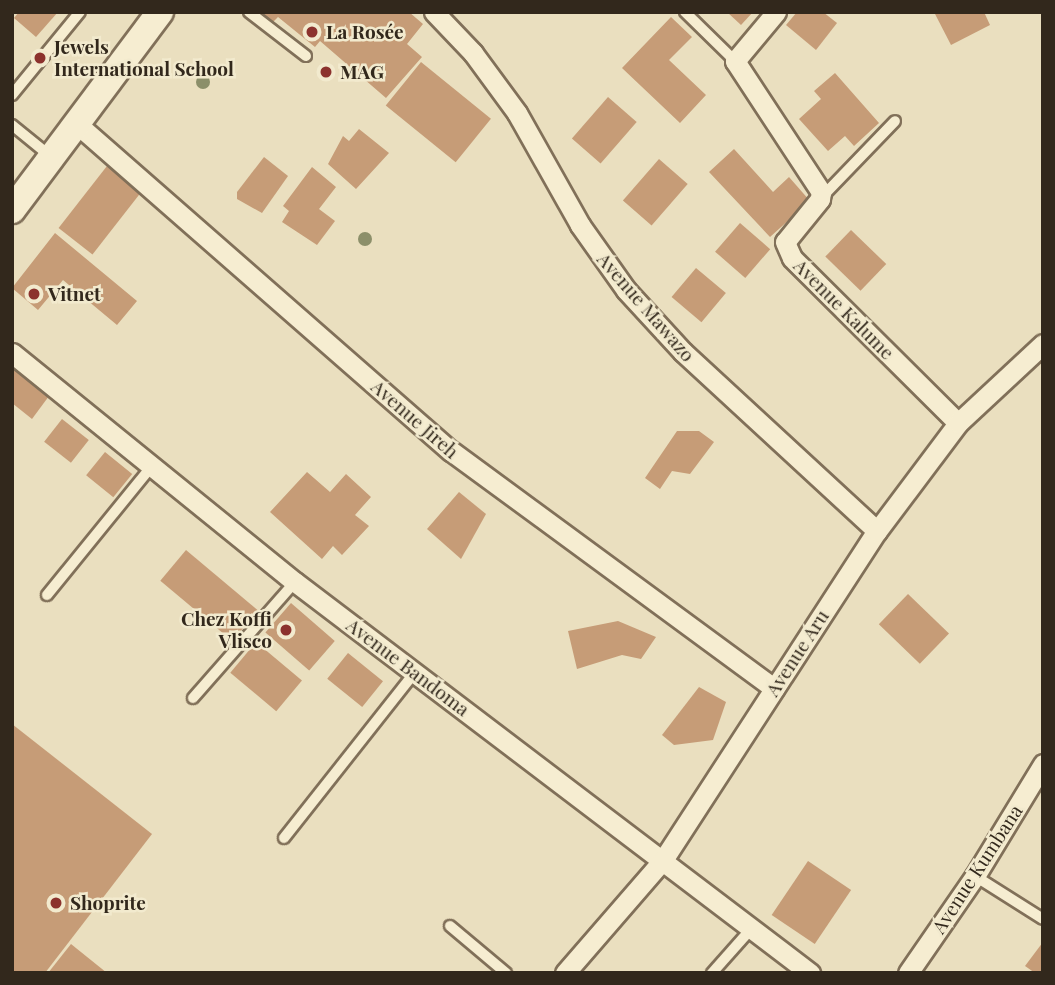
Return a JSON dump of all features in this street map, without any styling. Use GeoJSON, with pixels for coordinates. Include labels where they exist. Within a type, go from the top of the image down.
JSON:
{"type":"FeatureCollection","features":[{"type":"Feature","properties":{"kind":"main road"},"geometry":{"type":"LineString","coordinates":[[12,210],[160,12]]}},
{"type":"Feature","properties":{"kind":"street","name":"Avenue Mawazo"},"geometry":{"type":"LineString","coordinates":[[434,12],[473,53],[517,113],[580,225],[626,290],[683,352],[877,531]]}},
{"type":"Feature","properties":{"kind":"street"},"geometry":{"type":"LineString","coordinates":[[776,12],[735,61],[821,192],[820,199]]}},
{"type":"Feature","properties":{"kind":"street","name":"Avenue Jireh"},"geometry":{"type":"LineString","coordinates":[[77,124],[451,452],[774,688]]}},
{"type":"Feature","properties":{"kind":"street","name":"Avenue Kalume"},"geometry":{"type":"LineString","coordinates":[[820,199],[785,242],[792,258],[958,424]]}},
{"type":"Feature","properties":{"kind":"street","name":"Avenue Aru"},"geometry":{"type":"LineString","coordinates":[[565,973],[663,860],[877,531],[958,424],[1043,344]]}},
{"type":"Feature","properties":{"kind":"street","name":"Avenue Bandoma"},"geometry":{"type":"LineString","coordinates":[[12,353],[295,582],[810,973]]}},
{"type":"Feature","properties":{"kind":"street","name":"Avenue Kumbana"},"geometry":{"type":"LineString","coordinates":[[908,973],[975,876],[1043,764]]}},
{"type":"Feature","properties":{"kind":"lane"},"geometry":{"type":"LineString","coordinates":[[12,95],[80,12]]}},
{"type":"Feature","properties":{"kind":"lane"},"geometry":{"type":"LineString","coordinates":[[248,12],[306,56]]}},
{"type":"Feature","properties":{"kind":"lane"},"geometry":{"type":"LineString","coordinates":[[685,12],[735,61]]}},
{"type":"Feature","properties":{"kind":"lane"},"geometry":{"type":"LineString","coordinates":[[820,199],[895,121]]}},
{"type":"Feature","properties":{"kind":"lane"},"geometry":{"type":"LineString","coordinates":[[12,125],[51,158]]}},
{"type":"Feature","properties":{"kind":"lane"},"geometry":{"type":"LineString","coordinates":[[47,595],[152,466]]}},
{"type":"Feature","properties":{"kind":"lane"},"geometry":{"type":"LineString","coordinates":[[193,698],[295,582]]}},
{"type":"Feature","properties":{"kind":"lane"},"geometry":{"type":"LineString","coordinates":[[284,838],[415,672]]}},
{"type":"Feature","properties":{"kind":"lane"},"geometry":{"type":"LineString","coordinates":[[975,876],[1043,919]]}},
{"type":"Feature","properties":{"kind":"lane"},"geometry":{"type":"LineString","coordinates":[[450,926],[506,973]]}},
{"type":"Feature","properties":{"kind":"lane"},"geometry":{"type":"LineString","coordinates":[[712,973],[752,928]]}},
{"type":"Feature","properties":{"kind":"building"},"geometry":{"type":"Polygon","coordinates":[[[19,12],[58,12],[36,37],[14,18],[19,12]]]}},
{"type":"Feature","properties":{"kind":"building"},"geometry":{"type":"Polygon","coordinates":[[[258,12],[409,12],[423,24],[407,44],[422,57],[386,98],[320,41],[315,47],[278,17],[272,23],[258,12]]]}},
{"type":"Feature","properties":{"kind":"building"},"geometry":{"type":"Polygon","coordinates":[[[727,12],[753,12],[741,25],[727,12]]]}},
{"type":"Feature","properties":{"kind":"building"},"geometry":{"type":"Polygon","coordinates":[[[797,12],[823,12],[837,23],[816,50],[786,25],[797,12]]]}},
{"type":"Feature","properties":{"kind":"building"},"geometry":{"type":"Polygon","coordinates":[[[934,12],[984,12],[990,25],[951,45],[934,12]]]}},
{"type":"Feature","properties":{"kind":"building"},"geometry":{"type":"Polygon","coordinates":[[[671,17],[692,37],[669,60],[706,95],[680,123],[622,68],[671,17]]]}},
{"type":"Feature","properties":{"kind":"building"},"geometry":{"type":"Polygon","coordinates":[[[421,62],[491,119],[456,162],[386,106],[421,62]]]}},
{"type":"Feature","properties":{"kind":"building"},"geometry":{"type":"Polygon","coordinates":[[[835,73],[879,123],[854,146],[845,136],[828,151],[799,119],[821,99],[814,91],[835,73]]]}},
{"type":"Feature","properties":{"kind":"building"},"geometry":{"type":"Polygon","coordinates":[[[608,97],[637,122],[601,163],[572,139],[608,97]]]}},
{"type":"Feature","properties":{"kind":"building"},"geometry":{"type":"Polygon","coordinates":[[[359,129],[389,153],[356,189],[328,164],[343,136],[349,141],[359,129]]]}},
{"type":"Feature","properties":{"kind":"building"},"geometry":{"type":"Polygon","coordinates":[[[734,149],[773,192],[789,177],[810,201],[770,237],[709,172],[734,149]]]}},
{"type":"Feature","properties":{"kind":"building"},"geometry":{"type":"Polygon","coordinates":[[[114,157],[148,183],[92,254],[59,228],[114,157]]]}},
{"type":"Feature","properties":{"kind":"building"},"geometry":{"type":"Polygon","coordinates":[[[264,157],[288,176],[262,213],[237,199],[237,192],[264,157]]]}},
{"type":"Feature","properties":{"kind":"building"},"geometry":{"type":"Polygon","coordinates":[[[659,159],[688,184],[652,225],[623,201],[659,159]]]}},
{"type":"Feature","properties":{"kind":"building"},"geometry":{"type":"Polygon","coordinates":[[[312,167],[336,187],[319,209],[335,221],[317,245],[282,222],[289,211],[283,206],[312,167]]]}},
{"type":"Feature","properties":{"kind":"building"},"geometry":{"type":"Polygon","coordinates":[[[740,223],[770,249],[745,278],[715,252],[740,223]]]}},
{"type":"Feature","properties":{"kind":"building"},"geometry":{"type":"Polygon","coordinates":[[[851,230],[886,264],[861,291],[825,257],[851,230]]]}},
{"type":"Feature","properties":{"kind":"building"},"geometry":{"type":"Polygon","coordinates":[[[55,233],[137,301],[117,325],[63,280],[38,310],[12,288],[55,233]]]}},
{"type":"Feature","properties":{"kind":"building"},"geometry":{"type":"Polygon","coordinates":[[[696,268],[726,293],[701,322],[672,297],[696,268]]]}},
{"type":"Feature","properties":{"kind":"building"},"geometry":{"type":"Polygon","coordinates":[[[12,367],[49,396],[32,419],[12,403],[12,367]]]}},
{"type":"Feature","properties":{"kind":"building"},"geometry":{"type":"Polygon","coordinates":[[[62,419],[89,440],[71,463],[44,442],[62,419]]]}},
{"type":"Feature","properties":{"kind":"building"},"geometry":{"type":"Polygon","coordinates":[[[677,431],[699,431],[714,442],[690,474],[672,471],[660,489],[645,478],[677,431]]]}},
{"type":"Feature","properties":{"kind":"building"},"geometry":{"type":"Polygon","coordinates":[[[105,452],[132,474],[113,497],[86,475],[105,452]]]}},
{"type":"Feature","properties":{"kind":"building"},"geometry":{"type":"Polygon","coordinates":[[[307,472],[330,492],[346,474],[371,497],[355,515],[369,526],[342,555],[333,546],[322,559],[270,512],[307,472]]]}},
{"type":"Feature","properties":{"kind":"building"},"geometry":{"type":"Polygon","coordinates":[[[459,492],[486,514],[461,559],[427,529],[459,492]]]}},
{"type":"Feature","properties":{"kind":"building"},"geometry":{"type":"Polygon","coordinates":[[[186,550],[258,610],[232,641],[160,581],[186,550]]]}},
{"type":"Feature","properties":{"kind":"building"},"geometry":{"type":"Polygon","coordinates":[[[908,594],[949,634],[920,664],[879,624],[908,594]]]}},
{"type":"Feature","properties":{"kind":"building"},"geometry":{"type":"Polygon","coordinates":[[[291,603],[335,641],[309,670],[265,632],[291,603]]]}},
{"type":"Feature","properties":{"kind":"building"},"geometry":{"type":"Polygon","coordinates":[[[618,621],[656,637],[641,659],[622,655],[577,669],[568,631],[618,621]]]}},
{"type":"Feature","properties":{"kind":"building"},"geometry":{"type":"Polygon","coordinates":[[[256,642],[302,681],[276,711],[230,673],[256,642]]]}},
{"type":"Feature","properties":{"kind":"building"},"geometry":{"type":"Polygon","coordinates":[[[348,653],[383,681],[362,707],[327,679],[348,653]]]}},
{"type":"Feature","properties":{"kind":"building"},"geometry":{"type":"Polygon","coordinates":[[[699,687],[726,702],[713,740],[674,745],[662,735],[699,687]]]}},
{"type":"Feature","properties":{"kind":"building","name":"Shoprite"},"geometry":{"type":"Polygon","coordinates":[[[12,724],[152,834],[45,973],[12,973],[12,724]]]}},
{"type":"Feature","properties":{"kind":"building"},"geometry":{"type":"Polygon","coordinates":[[[808,861],[851,890],[815,944],[772,915],[808,861]]]}},
{"type":"Feature","properties":{"kind":"building"},"geometry":{"type":"Polygon","coordinates":[[[1043,942],[1043,973],[1035,973],[1025,966],[1043,942]]]}},
{"type":"Feature","properties":{"kind":"building"},"geometry":{"type":"Polygon","coordinates":[[[71,944],[107,973],[48,973],[71,944]]]}},
{"type":"Feature","properties":{"kind":"place","name":"La Rosée"},"geometry":{"type":"Point","coordinates":[312,32]}},
{"type":"Feature","properties":{"kind":"place","name":"Jewels International School"},"geometry":{"type":"Point","coordinates":[40,58]}},
{"type":"Feature","properties":{"kind":"place","name":"MAG"},"geometry":{"type":"Point","coordinates":[326,72]}},
{"type":"Feature","properties":{"kind":"place","name":"Vitnet"},"geometry":{"type":"Point","coordinates":[34,294]}},
{"type":"Feature","properties":{"kind":"place","name":"Chez Koffi Vlisco"},"geometry":{"type":"Point","coordinates":[286,630]}},
{"type":"Feature","properties":{"kind":"place","name":"Shoprite"},"geometry":{"type":"Point","coordinates":[56,903]}}]}
